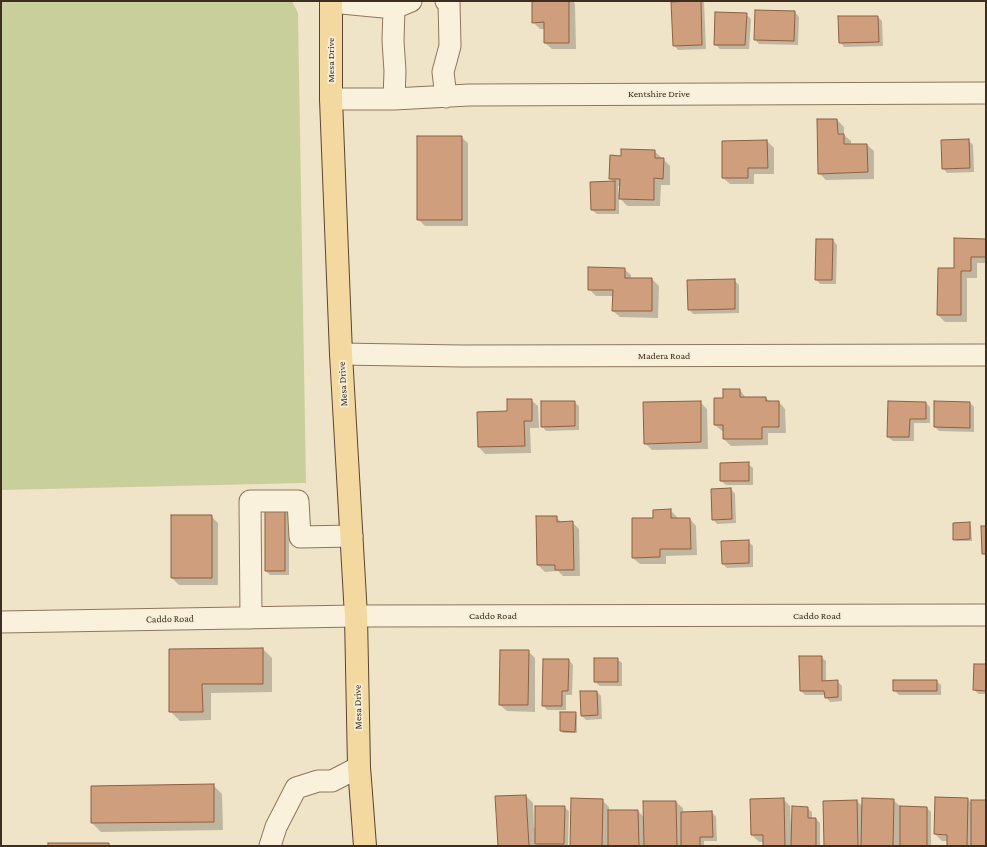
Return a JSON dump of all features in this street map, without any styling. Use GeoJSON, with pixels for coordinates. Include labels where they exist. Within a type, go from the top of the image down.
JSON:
{"type":"FeatureCollection","features":[{"type":"Feature","properties":{"kind":"main road","name":"Mesa Drive"},"geometry":{"type":"LineString","coordinates":[[331,2],[331,99],[341,354],[356,616],[359,767],[365,846]]}},
{"type":"Feature","properties":{"kind":"main road","name":"Mesa Drive"},"geometry":{"type":"LineString","coordinates":[[353,846],[359,767]]}},
{"type":"Feature","properties":{"kind":"street"},"geometry":{"type":"LineString","coordinates":[[446,1],[449,2],[450,46],[443,72],[446,97]]}},
{"type":"Feature","properties":{"kind":"street"},"geometry":{"type":"LineString","coordinates":[[331,2],[402,5],[392,41],[395,71],[394,99]]}},
{"type":"Feature","properties":{"kind":"street","name":"Kentshire Drive"},"geometry":{"type":"LineString","coordinates":[[331,99],[394,99],[469,95],[986,93]]}},
{"type":"Feature","properties":{"kind":"street","name":"Madera Road"},"geometry":{"type":"LineString","coordinates":[[341,354],[461,356],[986,355]]}},
{"type":"Feature","properties":{"kind":"street"},"geometry":{"type":"LineString","coordinates":[[251,618],[250,501],[298,501],[300,537],[352,536]]}},
{"type":"Feature","properties":{"kind":"street","name":"Caddo Road"},"geometry":{"type":"LineString","coordinates":[[1,622],[356,616],[986,615]]}},
{"type":"Feature","properties":{"kind":"street"},"geometry":{"type":"LineString","coordinates":[[270,846],[276,827],[296,788],[318,781],[332,781],[359,767]]}},
{"type":"Feature","properties":{"kind":"green space"},"geometry":{"type":"Polygon","coordinates":[[[1,1],[292,1],[298,13],[306,483],[1,490],[1,1]]]}},
{"type":"Feature","properties":{"kind":"building"},"geometry":{"type":"Polygon","coordinates":[[[532,1],[569,1],[569,43],[544,43],[544,22],[532,23],[532,1]]]}},
{"type":"Feature","properties":{"kind":"building"},"geometry":{"type":"Polygon","coordinates":[[[701,1],[702,45],[673,46],[671,2],[701,1]]]}},
{"type":"Feature","properties":{"kind":"building"},"geometry":{"type":"Polygon","coordinates":[[[755,10],[795,11],[794,41],[754,40],[755,10]]]}},
{"type":"Feature","properties":{"kind":"building"},"geometry":{"type":"Polygon","coordinates":[[[715,12],[747,13],[745,45],[714,45],[715,12]]]}},
{"type":"Feature","properties":{"kind":"building"},"geometry":{"type":"Polygon","coordinates":[[[838,16],[878,16],[879,42],[839,43],[838,16]]]}},
{"type":"Feature","properties":{"kind":"building"},"geometry":{"type":"Polygon","coordinates":[[[817,119],[837,119],[838,134],[844,134],[844,144],[867,144],[868,172],[818,174],[817,119]]]}},
{"type":"Feature","properties":{"kind":"building"},"geometry":{"type":"Polygon","coordinates":[[[417,136],[462,136],[462,220],[417,220],[417,136]]]}},
{"type":"Feature","properties":{"kind":"building"},"geometry":{"type":"Polygon","coordinates":[[[969,139],[970,168],[942,169],[941,140],[969,139]]]}},
{"type":"Feature","properties":{"kind":"building"},"geometry":{"type":"Polygon","coordinates":[[[767,140],[768,168],[748,168],[748,178],[722,178],[722,141],[767,140]]]}},
{"type":"Feature","properties":{"kind":"building"},"geometry":{"type":"Polygon","coordinates":[[[621,149],[655,150],[655,158],[664,158],[663,179],[654,178],[654,200],[619,199],[620,179],[609,179],[610,155],[621,156],[621,149]]]}},
{"type":"Feature","properties":{"kind":"building"},"geometry":{"type":"Polygon","coordinates":[[[615,181],[615,210],[591,210],[590,182],[615,181]]]}},
{"type":"Feature","properties":{"kind":"building"},"geometry":{"type":"Polygon","coordinates":[[[954,238],[986,239],[986,257],[971,257],[971,271],[961,271],[961,315],[937,315],[938,268],[954,268],[954,238]]]}},
{"type":"Feature","properties":{"kind":"building"},"geometry":{"type":"Polygon","coordinates":[[[816,239],[833,239],[832,280],[815,280],[816,239]]]}},
{"type":"Feature","properties":{"kind":"building"},"geometry":{"type":"Polygon","coordinates":[[[588,267],[625,268],[625,278],[652,278],[652,311],[612,311],[613,290],[588,290],[588,267]]]}},
{"type":"Feature","properties":{"kind":"building"},"geometry":{"type":"Polygon","coordinates":[[[735,279],[735,309],[688,310],[687,280],[735,279]]]}},
{"type":"Feature","properties":{"kind":"building"},"geometry":{"type":"Polygon","coordinates":[[[723,389],[740,389],[740,397],[766,397],[766,401],[779,401],[779,427],[762,427],[762,439],[723,439],[723,425],[714,425],[714,398],[723,398],[723,389]]]}},
{"type":"Feature","properties":{"kind":"building"},"geometry":{"type":"Polygon","coordinates":[[[507,399],[532,399],[532,421],[524,421],[525,446],[478,447],[477,412],[507,411],[507,399]]]}},
{"type":"Feature","properties":{"kind":"building"},"geometry":{"type":"Polygon","coordinates":[[[541,401],[575,401],[575,426],[541,427],[541,401]]]}},
{"type":"Feature","properties":{"kind":"building"},"geometry":{"type":"Polygon","coordinates":[[[701,401],[701,442],[644,444],[643,402],[701,401]]]}},
{"type":"Feature","properties":{"kind":"building"},"geometry":{"type":"Polygon","coordinates":[[[888,401],[926,402],[926,419],[910,419],[909,437],[887,437],[888,401]]]}},
{"type":"Feature","properties":{"kind":"building"},"geometry":{"type":"Polygon","coordinates":[[[934,401],[970,402],[970,428],[934,427],[934,401]]]}},
{"type":"Feature","properties":{"kind":"building"},"geometry":{"type":"Polygon","coordinates":[[[749,462],[749,481],[720,481],[720,463],[749,462]]]}},
{"type":"Feature","properties":{"kind":"building"},"geometry":{"type":"Polygon","coordinates":[[[731,488],[732,519],[712,520],[711,489],[731,488]]]}},
{"type":"Feature","properties":{"kind":"building"},"geometry":{"type":"Polygon","coordinates":[[[265,507],[285,507],[285,571],[265,571],[265,507]]]}},
{"type":"Feature","properties":{"kind":"building"},"geometry":{"type":"Polygon","coordinates":[[[671,509],[671,518],[690,518],[691,549],[660,549],[660,557],[632,558],[632,518],[653,518],[653,510],[671,509]]]}},
{"type":"Feature","properties":{"kind":"building"},"geometry":{"type":"Polygon","coordinates":[[[171,515],[212,515],[212,578],[171,578],[171,515]]]}},
{"type":"Feature","properties":{"kind":"building"},"geometry":{"type":"Polygon","coordinates":[[[536,516],[557,516],[557,522],[573,521],[574,570],[555,570],[555,565],[537,565],[536,516]]]}},
{"type":"Feature","properties":{"kind":"building"},"geometry":{"type":"Polygon","coordinates":[[[970,522],[970,539],[953,540],[953,523],[970,522]]]}},
{"type":"Feature","properties":{"kind":"building"},"geometry":{"type":"Polygon","coordinates":[[[981,526],[986,526],[986,554],[982,554],[981,526]]]}},
{"type":"Feature","properties":{"kind":"building"},"geometry":{"type":"Polygon","coordinates":[[[749,540],[749,563],[722,564],[721,541],[749,540]]]}},
{"type":"Feature","properties":{"kind":"building"},"geometry":{"type":"Polygon","coordinates":[[[263,648],[263,684],[202,684],[203,712],[169,712],[169,649],[263,648]]]}},
{"type":"Feature","properties":{"kind":"building"},"geometry":{"type":"Polygon","coordinates":[[[500,650],[529,650],[528,705],[499,705],[500,650]]]}},
{"type":"Feature","properties":{"kind":"building"},"geometry":{"type":"Polygon","coordinates":[[[799,656],[822,656],[822,681],[838,680],[838,697],[825,698],[824,691],[800,691],[799,656]]]}},
{"type":"Feature","properties":{"kind":"building"},"geometry":{"type":"Polygon","coordinates":[[[594,658],[618,658],[618,682],[594,682],[594,658]]]}},
{"type":"Feature","properties":{"kind":"building"},"geometry":{"type":"Polygon","coordinates":[[[543,659],[569,659],[568,691],[562,691],[562,706],[542,706],[543,659]]]}},
{"type":"Feature","properties":{"kind":"building"},"geometry":{"type":"Polygon","coordinates":[[[974,664],[986,664],[986,691],[973,690],[974,664]]]}},
{"type":"Feature","properties":{"kind":"building"},"geometry":{"type":"Polygon","coordinates":[[[893,680],[937,680],[937,691],[893,691],[893,680]]]}},
{"type":"Feature","properties":{"kind":"building"},"geometry":{"type":"Polygon","coordinates":[[[580,691],[597,691],[598,715],[581,716],[580,691]]]}},
{"type":"Feature","properties":{"kind":"building"},"geometry":{"type":"Polygon","coordinates":[[[560,712],[576,712],[575,732],[560,731],[560,712]]]}},
{"type":"Feature","properties":{"kind":"building"},"geometry":{"type":"Polygon","coordinates":[[[214,784],[214,822],[91,823],[91,786],[214,784]]]}},
{"type":"Feature","properties":{"kind":"building"},"geometry":{"type":"Polygon","coordinates":[[[526,795],[529,846],[498,846],[495,796],[526,795]]]}},
{"type":"Feature","properties":{"kind":"building"},"geometry":{"type":"Polygon","coordinates":[[[935,797],[968,798],[967,846],[947,846],[947,835],[934,834],[935,797]]]}},
{"type":"Feature","properties":{"kind":"building"},"geometry":{"type":"Polygon","coordinates":[[[571,798],[603,799],[602,846],[570,846],[571,798]]]}},
{"type":"Feature","properties":{"kind":"building"},"geometry":{"type":"Polygon","coordinates":[[[784,798],[785,846],[763,846],[763,835],[751,835],[750,799],[784,798]]]}},
{"type":"Feature","properties":{"kind":"building"},"geometry":{"type":"Polygon","coordinates":[[[862,798],[894,799],[893,846],[861,846],[862,798]]]}},
{"type":"Feature","properties":{"kind":"building"},"geometry":{"type":"Polygon","coordinates":[[[857,800],[858,846],[824,846],[823,801],[857,800]]]}},
{"type":"Feature","properties":{"kind":"building"},"geometry":{"type":"Polygon","coordinates":[[[971,800],[986,800],[986,846],[971,846],[971,800]]]}},
{"type":"Feature","properties":{"kind":"building"},"geometry":{"type":"Polygon","coordinates":[[[643,801],[676,801],[677,846],[644,846],[643,801]]]}},
{"type":"Feature","properties":{"kind":"building"},"geometry":{"type":"Polygon","coordinates":[[[535,806],[565,806],[564,844],[535,844],[535,806]]]}},
{"type":"Feature","properties":{"kind":"building"},"geometry":{"type":"Polygon","coordinates":[[[792,806],[808,807],[808,818],[816,818],[816,846],[791,846],[792,806]]]}},
{"type":"Feature","properties":{"kind":"building"},"geometry":{"type":"Polygon","coordinates":[[[900,806],[927,807],[927,846],[900,846],[900,806]]]}},
{"type":"Feature","properties":{"kind":"building"},"geometry":{"type":"Polygon","coordinates":[[[608,810],[638,810],[639,846],[608,846],[608,810]]]}},
{"type":"Feature","properties":{"kind":"building"},"geometry":{"type":"Polygon","coordinates":[[[712,811],[713,837],[700,837],[700,846],[681,846],[681,812],[712,811]]]}},
{"type":"Feature","properties":{"kind":"building"},"geometry":{"type":"Polygon","coordinates":[[[48,843],[109,843],[109,846],[48,846],[48,843]]]}}]}
